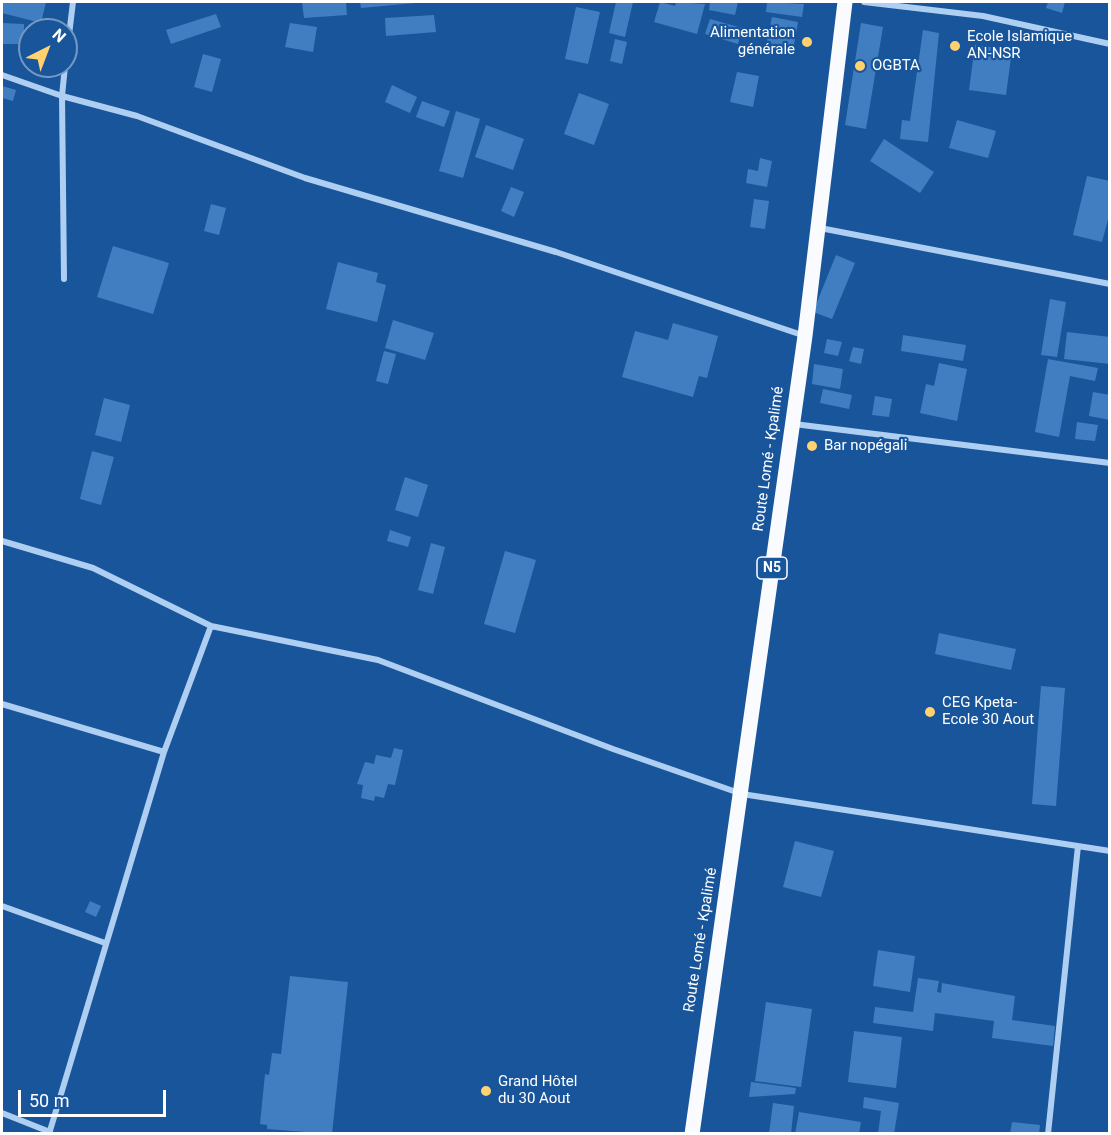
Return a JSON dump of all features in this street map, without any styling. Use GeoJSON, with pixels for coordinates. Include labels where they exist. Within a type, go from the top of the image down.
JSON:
{"type":"FeatureCollection","features":[{"type":"Feature","properties":{"kind":"main road","name":"Route Lomé - Kpalimé"},"geometry":{"type":"LineString","coordinates":[[692,1134],[820,228],[845,2]]}},
{"type":"Feature","properties":{"kind":"street"},"geometry":{"type":"LineString","coordinates":[[71,18],[73,2]]}},
{"type":"Feature","properties":{"kind":"street"},"geometry":{"type":"LineString","coordinates":[[864,2],[983,16],[1110,44]]}},
{"type":"Feature","properties":{"kind":"street"},"geometry":{"type":"LineString","coordinates":[[2,75],[62,96],[137,116],[305,178],[556,252],[805,336]]}},
{"type":"Feature","properties":{"kind":"street"},"geometry":{"type":"LineString","coordinates":[[64,78],[62,96],[64,279]]}},
{"type":"Feature","properties":{"kind":"street"},"geometry":{"type":"LineString","coordinates":[[820,228],[1110,284]]}},
{"type":"Feature","properties":{"kind":"street"},"geometry":{"type":"LineString","coordinates":[[792,424],[1110,463]]}},
{"type":"Feature","properties":{"kind":"street"},"geometry":{"type":"LineString","coordinates":[[2,541],[93,567],[211,626],[378,660],[613,749],[741,794],[1110,850]]}},
{"type":"Feature","properties":{"kind":"street"},"geometry":{"type":"LineString","coordinates":[[2,1113],[50,1133],[164,752],[211,626]]}},
{"type":"Feature","properties":{"kind":"street"},"geometry":{"type":"LineString","coordinates":[[2,704],[164,752]]}},
{"type":"Feature","properties":{"kind":"street"},"geometry":{"type":"LineString","coordinates":[[1048,1134],[1078,846]]}},
{"type":"Feature","properties":{"kind":"street"},"geometry":{"type":"LineString","coordinates":[[2,906],[105,943]]}},
{"type":"Feature","properties":{"kind":"building"},"geometry":{"type":"Polygon","coordinates":[[[2,2],[46,2],[42,18],[22,18],[2,13],[2,2]]]}},
{"type":"Feature","properties":{"kind":"building"},"geometry":{"type":"Polygon","coordinates":[[[302,2],[346,2],[347,15],[304,18],[302,2]]]}},
{"type":"Feature","properties":{"kind":"building"},"geometry":{"type":"Polygon","coordinates":[[[360,2],[416,2],[416,3],[361,8],[360,2]]]}},
{"type":"Feature","properties":{"kind":"building"},"geometry":{"type":"Polygon","coordinates":[[[616,2],[633,2],[625,37],[609,33],[616,2]]]}},
{"type":"Feature","properties":{"kind":"building"},"geometry":{"type":"Polygon","coordinates":[[[660,2],[675,6],[676,2],[705,4],[697,34],[654,22],[660,2]]]}},
{"type":"Feature","properties":{"kind":"building"},"geometry":{"type":"Polygon","coordinates":[[[710,2],[738,2],[735,15],[709,10],[710,2]]]}},
{"type":"Feature","properties":{"kind":"building"},"geometry":{"type":"Polygon","coordinates":[[[767,2],[804,4],[802,17],[766,12],[767,2]]]}},
{"type":"Feature","properties":{"kind":"building"},"geometry":{"type":"Polygon","coordinates":[[[1048,2],[1065,2],[1062,13],[1046,8],[1048,2]]]}},
{"type":"Feature","properties":{"kind":"building"},"geometry":{"type":"Polygon","coordinates":[[[576,7],[600,12],[588,64],[565,59],[576,7]]]}},
{"type":"Feature","properties":{"kind":"building"},"geometry":{"type":"Polygon","coordinates":[[[216,14],[221,27],[171,44],[166,30],[216,14]]]}},
{"type":"Feature","properties":{"kind":"building"},"geometry":{"type":"Polygon","coordinates":[[[434,15],[436,32],[386,36],[385,18],[434,15]]]}},
{"type":"Feature","properties":{"kind":"building"},"geometry":{"type":"Polygon","coordinates":[[[772,17],[798,22],[792,56],[765,50],[772,17]]]}},
{"type":"Feature","properties":{"kind":"building"},"geometry":{"type":"Polygon","coordinates":[[[710,19],[742,28],[738,44],[705,34],[710,19]]]}},
{"type":"Feature","properties":{"kind":"building"},"geometry":{"type":"Polygon","coordinates":[[[2,23],[18,24],[18,44],[2,44],[2,23]]]}},
{"type":"Feature","properties":{"kind":"building"},"geometry":{"type":"Polygon","coordinates":[[[290,23],[317,27],[313,52],[285,47],[290,23]]]}},
{"type":"Feature","properties":{"kind":"building"},"geometry":{"type":"Polygon","coordinates":[[[861,23],[883,27],[866,129],[845,125],[861,23]]]}},
{"type":"Feature","properties":{"kind":"building"},"geometry":{"type":"Polygon","coordinates":[[[923,30],[939,33],[928,142],[900,139],[902,120],[910,121],[923,30]]]}},
{"type":"Feature","properties":{"kind":"building"},"geometry":{"type":"Polygon","coordinates":[[[615,39],[627,42],[622,64],[610,61],[615,39]]]}},
{"type":"Feature","properties":{"kind":"building"},"geometry":{"type":"Polygon","coordinates":[[[975,45],[1012,50],[1006,95],[969,90],[975,45]]]}},
{"type":"Feature","properties":{"kind":"building"},"geometry":{"type":"Polygon","coordinates":[[[203,54],[221,59],[212,92],[194,87],[203,54]]]}},
{"type":"Feature","properties":{"kind":"building"},"geometry":{"type":"Polygon","coordinates":[[[737,72],[759,76],[753,107],[730,102],[737,72]]]}},
{"type":"Feature","properties":{"kind":"building"},"geometry":{"type":"Polygon","coordinates":[[[392,85],[417,97],[410,113],[385,102],[392,85]]]}},
{"type":"Feature","properties":{"kind":"building"},"geometry":{"type":"Polygon","coordinates":[[[2,86],[16,90],[13,101],[2,98],[2,86]]]}},
{"type":"Feature","properties":{"kind":"building"},"geometry":{"type":"Polygon","coordinates":[[[579,93],[609,104],[594,145],[564,134],[579,93]]]}},
{"type":"Feature","properties":{"kind":"building"},"geometry":{"type":"Polygon","coordinates":[[[422,101],[450,111],[444,127],[416,117],[422,101]]]}},
{"type":"Feature","properties":{"kind":"building"},"geometry":{"type":"Polygon","coordinates":[[[456,111],[480,119],[463,178],[439,171],[456,111]]]}},
{"type":"Feature","properties":{"kind":"building"},"geometry":{"type":"Polygon","coordinates":[[[957,120],[996,131],[988,158],[949,148],[957,120]]]}},
{"type":"Feature","properties":{"kind":"building"},"geometry":{"type":"Polygon","coordinates":[[[486,125],[524,139],[513,170],[475,157],[486,125]]]}},
{"type":"Feature","properties":{"kind":"building"},"geometry":{"type":"Polygon","coordinates":[[[884,139],[934,172],[920,193],[870,161],[884,139]]]}},
{"type":"Feature","properties":{"kind":"building"},"geometry":{"type":"Polygon","coordinates":[[[760,158],[772,161],[767,187],[746,183],[748,169],[758,171],[760,158]]]}},
{"type":"Feature","properties":{"kind":"building"},"geometry":{"type":"Polygon","coordinates":[[[1087,176],[1110,181],[1110,212],[1102,242],[1073,235],[1087,176]]]}},
{"type":"Feature","properties":{"kind":"building"},"geometry":{"type":"Polygon","coordinates":[[[511,187],[524,192],[514,217],[501,211],[511,187]]]}},
{"type":"Feature","properties":{"kind":"building"},"geometry":{"type":"Polygon","coordinates":[[[754,199],[769,201],[765,229],[750,227],[754,199]]]}},
{"type":"Feature","properties":{"kind":"building"},"geometry":{"type":"Polygon","coordinates":[[[211,204],[226,208],[219,235],[204,231],[211,204]]]}},
{"type":"Feature","properties":{"kind":"building"},"geometry":{"type":"Polygon","coordinates":[[[113,246],[169,263],[153,314],[97,297],[113,246]]]}},
{"type":"Feature","properties":{"kind":"building"},"geometry":{"type":"Polygon","coordinates":[[[836,255],[855,263],[832,319],[813,312],[836,255]]]}},
{"type":"Feature","properties":{"kind":"building"},"geometry":{"type":"Polygon","coordinates":[[[338,262],[378,273],[376,282],[386,285],[377,322],[326,309],[338,262]]]}},
{"type":"Feature","properties":{"kind":"building"},"geometry":{"type":"Polygon","coordinates":[[[1050,299],[1066,302],[1057,357],[1041,355],[1050,299]]]}},
{"type":"Feature","properties":{"kind":"building"},"geometry":{"type":"Polygon","coordinates":[[[393,320],[434,333],[425,360],[385,348],[393,320]]]}},
{"type":"Feature","properties":{"kind":"building"},"geometry":{"type":"Polygon","coordinates":[[[673,323],[718,336],[707,378],[699,376],[693,397],[622,377],[635,331],[668,340],[673,323]]]}},
{"type":"Feature","properties":{"kind":"building"},"geometry":{"type":"Polygon","coordinates":[[[1067,332],[1110,337],[1110,364],[1064,359],[1067,332]]]}},
{"type":"Feature","properties":{"kind":"building"},"geometry":{"type":"Polygon","coordinates":[[[903,335],[966,345],[963,361],[901,351],[903,335]]]}},
{"type":"Feature","properties":{"kind":"building"},"geometry":{"type":"Polygon","coordinates":[[[827,339],[842,342],[838,356],[824,353],[827,339]]]}},
{"type":"Feature","properties":{"kind":"building"},"geometry":{"type":"Polygon","coordinates":[[[853,347],[864,349],[861,364],[849,361],[853,347]]]}},
{"type":"Feature","properties":{"kind":"building"},"geometry":{"type":"Polygon","coordinates":[[[384,351],[396,354],[388,384],[376,381],[384,351]]]}},
{"type":"Feature","properties":{"kind":"building"},"geometry":{"type":"Polygon","coordinates":[[[1048,359],[1098,368],[1095,381],[1070,376],[1059,437],[1035,432],[1048,359]]]}},
{"type":"Feature","properties":{"kind":"building"},"geometry":{"type":"Polygon","coordinates":[[[939,363],[967,369],[957,421],[920,413],[926,384],[934,386],[939,363]]]}},
{"type":"Feature","properties":{"kind":"building"},"geometry":{"type":"Polygon","coordinates":[[[814,364],[843,369],[840,389],[812,384],[814,364]]]}},
{"type":"Feature","properties":{"kind":"building"},"geometry":{"type":"Polygon","coordinates":[[[823,389],[852,395],[849,409],[820,403],[823,389]]]}},
{"type":"Feature","properties":{"kind":"building"},"geometry":{"type":"Polygon","coordinates":[[[1093,392],[1110,395],[1110,420],[1089,416],[1093,392]]]}},
{"type":"Feature","properties":{"kind":"building"},"geometry":{"type":"Polygon","coordinates":[[[875,396],[892,399],[889,417],[872,415],[875,396]]]}},
{"type":"Feature","properties":{"kind":"building"},"geometry":{"type":"Polygon","coordinates":[[[104,398],[130,405],[121,442],[95,435],[104,398]]]}},
{"type":"Feature","properties":{"kind":"building"},"geometry":{"type":"Polygon","coordinates":[[[1077,422],[1098,425],[1095,441],[1075,439],[1077,422]]]}},
{"type":"Feature","properties":{"kind":"building"},"geometry":{"type":"Polygon","coordinates":[[[92,451],[114,457],[101,505],[80,499],[92,451]]]}},
{"type":"Feature","properties":{"kind":"building"},"geometry":{"type":"Polygon","coordinates":[[[405,477],[428,485],[418,517],[395,510],[405,477]]]}},
{"type":"Feature","properties":{"kind":"building"},"geometry":{"type":"Polygon","coordinates":[[[390,530],[411,537],[408,547],[387,541],[390,530]]]}},
{"type":"Feature","properties":{"kind":"building"},"geometry":{"type":"Polygon","coordinates":[[[431,543],[445,547],[433,594],[418,590],[431,543]]]}},
{"type":"Feature","properties":{"kind":"building"},"geometry":{"type":"Polygon","coordinates":[[[505,551],[536,560],[515,633],[484,624],[505,551]]]}},
{"type":"Feature","properties":{"kind":"building"},"geometry":{"type":"Polygon","coordinates":[[[939,633],[1016,649],[1011,670],[935,654],[939,633]]]}},
{"type":"Feature","properties":{"kind":"building"},"geometry":{"type":"Polygon","coordinates":[[[1041,686],[1065,688],[1056,806],[1032,804],[1041,686]]]}},
{"type":"Feature","properties":{"kind":"building"},"geometry":{"type":"Polygon","coordinates":[[[394,748],[403,750],[395,785],[388,784],[384,798],[375,796],[374,801],[361,798],[363,785],[357,784],[365,762],[374,764],[376,755],[391,758],[394,748]]]}},
{"type":"Feature","properties":{"kind":"building"},"geometry":{"type":"Polygon","coordinates":[[[795,841],[834,851],[821,897],[783,887],[795,841]]]}},
{"type":"Feature","properties":{"kind":"building"},"geometry":{"type":"Polygon","coordinates":[[[90,901],[101,906],[96,917],[85,912],[90,901]]]}},
{"type":"Feature","properties":{"kind":"building"},"geometry":{"type":"Polygon","coordinates":[[[878,950],[915,956],[910,992],[873,986],[878,950]]]}},
{"type":"Feature","properties":{"kind":"building"},"geometry":{"type":"Polygon","coordinates":[[[290,976],[348,982],[332,1134],[267,1129],[267,1125],[260,1124],[265,1074],[269,1075],[272,1053],[281,1054],[290,976]]]}},
{"type":"Feature","properties":{"kind":"building"},"geometry":{"type":"Polygon","coordinates":[[[918,978],[939,981],[937,992],[941,993],[942,983],[1015,996],[1012,1020],[1055,1026],[1053,1046],[992,1038],[994,1021],[935,1013],[933,1031],[873,1023],[875,1007],[913,1012],[918,978]]]}},
{"type":"Feature","properties":{"kind":"building"},"geometry":{"type":"Polygon","coordinates":[[[766,1002],[812,1009],[801,1087],[755,1081],[766,1002]]]}},
{"type":"Feature","properties":{"kind":"building"},"geometry":{"type":"Polygon","coordinates":[[[854,1031],[902,1037],[896,1088],[848,1082],[854,1031]]]}},
{"type":"Feature","properties":{"kind":"building"},"geometry":{"type":"Polygon","coordinates":[[[751,1082],[796,1088],[795,1094],[749,1097],[751,1082]]]}},
{"type":"Feature","properties":{"kind":"building"},"geometry":{"type":"Polygon","coordinates":[[[864,1097],[899,1103],[894,1134],[878,1134],[881,1111],[863,1108],[864,1097]]]}},
{"type":"Feature","properties":{"kind":"building"},"geometry":{"type":"Polygon","coordinates":[[[773,1103],[794,1106],[791,1134],[769,1134],[773,1103]]]}},
{"type":"Feature","properties":{"kind":"building"},"geometry":{"type":"Polygon","coordinates":[[[799,1112],[861,1122],[859,1134],[795,1134],[799,1112]]]}},
{"type":"Feature","properties":{"kind":"building"},"geometry":{"type":"Polygon","coordinates":[[[1012,1122],[1040,1125],[1039,1134],[1010,1134],[1012,1122]]]}},
{"type":"Feature","properties":{"kind":"place","name":"Alimentation générale"},"geometry":{"type":"Point","coordinates":[807,42]}},
{"type":"Feature","properties":{"kind":"place","name":"Ecole Islamique AN-NSR"},"geometry":{"type":"Point","coordinates":[955,46]}},
{"type":"Feature","properties":{"kind":"place","name":"OGBTA"},"geometry":{"type":"Point","coordinates":[860,66]}},
{"type":"Feature","properties":{"kind":"place","name":"Bar nopégali"},"geometry":{"type":"Point","coordinates":[812,446]}},
{"type":"Feature","properties":{"kind":"place","name":"CEG Kpeta- Ecole 30 Aout"},"geometry":{"type":"Point","coordinates":[930,712]}},
{"type":"Feature","properties":{"kind":"place","name":"Grand Hôtel du 30 Aout"},"geometry":{"type":"Point","coordinates":[486,1091]}}]}
